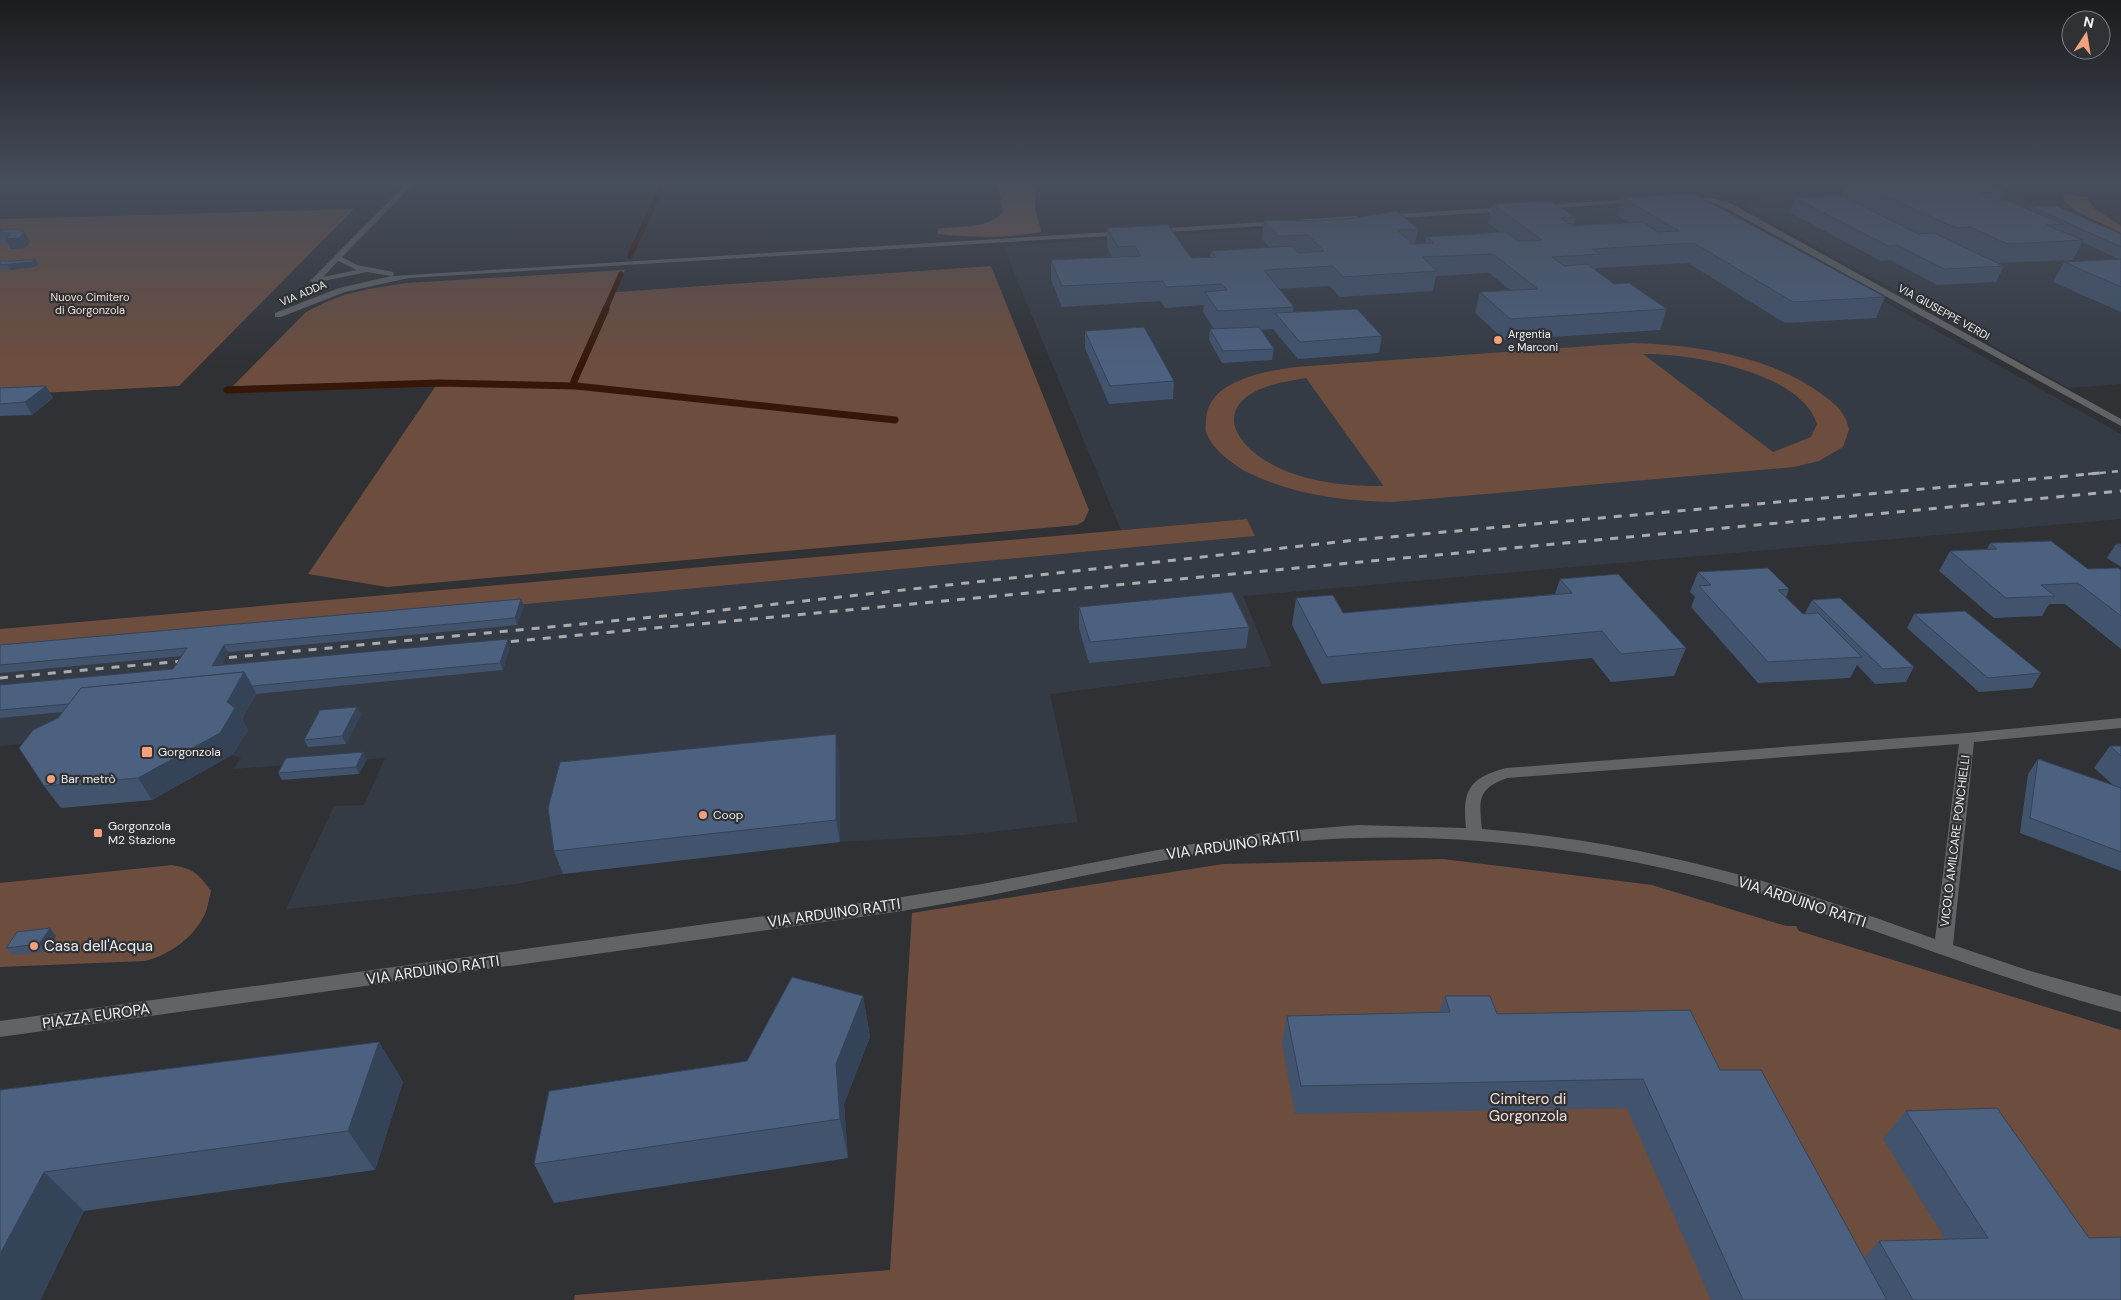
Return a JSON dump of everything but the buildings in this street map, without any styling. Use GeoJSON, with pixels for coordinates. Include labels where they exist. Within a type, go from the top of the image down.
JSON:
{"type":"FeatureCollection","features":[{"type":"Feature","properties":{"kind":"street"},"geometry":{"type":"LineString","coordinates":[[314,281],[352,243]]}},
{"type":"Feature","properties":{"kind":"street","name":"VIA ADDA"},"geometry":{"type":"LineString","coordinates":[[314,281],[336,284],[366,283],[409,276],[958,243]]}},
{"type":"Feature","properties":{"kind":"street","name":"VIA GIUSEPPE VERDI"},"geometry":{"type":"LineString","coordinates":[[1795,243],[2121,423]]}},
{"type":"Feature","properties":{"kind":"street","name":"VIA ADDA"},"geometry":{"type":"LineString","coordinates":[[337,258],[351,266],[370,271],[409,276]]}},
{"type":"Feature","properties":{"kind":"street","name":"VIA ADDA"},"geometry":{"type":"LineString","coordinates":[[314,281],[370,271]]}},
{"type":"Feature","properties":{"kind":"street","name":"VIA ADDA"},"geometry":{"type":"LineString","coordinates":[[278,316],[326,295],[366,283]]}},
{"type":"Feature","properties":{"kind":"street","name":"VICOLO AMILCARE PONCHIELLI"},"geometry":{"type":"LineString","coordinates":[[1942,949],[1967,738],[2121,723]]}},
{"type":"Feature","properties":{"kind":"street"},"geometry":{"type":"LineString","coordinates":[[1475,835],[1472,804],[1474,793],[1483,782],[1506,773],[1967,738]]}},
{"type":"Feature","properties":{"kind":"street","name":"VIA ARDUINO RATTI"},"geometry":{"type":"LineString","coordinates":[[192,1004],[936,899],[1182,852],[1280,838],[1381,831],[1475,835],[1568,845],[1683,867],[1770,890],[2043,983],[2121,1004]]}},
{"type":"Feature","properties":{"kind":"street","name":"PIAZZA EUROPA"},"geometry":{"type":"LineString","coordinates":[[0,1029],[192,1004]]}},
{"type":"Feature","properties":{"kind":"shaded area"},"geometry":{"type":"Polygon","coordinates":[[[1055,243],[1779,243],[2121,434],[2121,519],[1243,596],[1272,666],[1050,694],[1078,822],[963,835],[840,842],[563,874],[517,884],[327,905],[286,909],[334,806],[364,805],[385,758],[233,769],[241,758],[233,755],[152,800],[61,808],[35,770],[71,740],[0,746],[0,653],[1255,536],[1247,519],[1121,530],[1003,246],[1055,243]]]}},
{"type":"Feature","properties":{"kind":"shaded area"},"geometry":{"type":"Polygon","coordinates":[[[1809,243],[2121,243],[2121,384],[2068,388],[1809,243]]]}},
{"type":"Feature","properties":{"kind":"green space","name":"Nuovo Cimitero di Gorgonzola"},"geometry":{"type":"Polygon","coordinates":[[[0,243],[321,243],[179,386],[0,395],[0,243]]]}},
{"type":"Feature","properties":{"kind":"green space"},"geometry":{"type":"Polygon","coordinates":[[[991,266],[1089,510],[1084,521],[1077,525],[387,587],[308,574],[439,381],[233,386],[306,312],[344,295],[406,283],[625,270],[616,292],[991,266]]]}},
{"type":"Feature","properties":{"kind":"green space"},"geometry":{"type":"Polygon","coordinates":[[[1632,343],[1680,346],[1729,354],[1776,369],[1798,379],[1819,392],[1842,412],[1849,430],[1843,447],[1819,461],[1794,467],[1393,502],[1337,498],[1283,487],[1249,473],[1236,466],[1224,456],[1213,444],[1206,432],[1207,414],[1211,402],[1224,389],[1250,376],[1295,367],[1632,343]],[[1643,354],[1773,452],[1811,437],[1817,424],[1807,406],[1790,391],[1767,379],[1742,369],[1714,362],[1688,357],[1643,354]],[[1306,378],[1282,382],[1258,390],[1245,398],[1237,408],[1234,417],[1235,427],[1240,437],[1257,455],[1281,469],[1295,474],[1324,482],[1383,486],[1383,485],[1306,378]]]}},
{"type":"Feature","properties":{"kind":"green space"},"geometry":{"type":"Polygon","coordinates":[[[1247,519],[1255,536],[0,653],[0,629],[1247,519]]]}},
{"type":"Feature","properties":{"kind":"green space","name":"Cimitero di Gorgonzola"},"geometry":{"type":"Polygon","coordinates":[[[1443,859],[1652,885],[1786,926],[1796,926],[1799,931],[2121,1030],[2121,1300],[574,1300],[575,1295],[890,1270],[912,913],[1223,864],[1443,859]]]}},
{"type":"Feature","properties":{"kind":"green space"},"geometry":{"type":"Polygon","coordinates":[[[172,865],[191,870],[203,880],[211,891],[206,911],[200,922],[188,937],[172,950],[145,961],[0,967],[0,883],[172,865]]]}},
{"type":"Feature","properties":{"kind":"waterway"},"geometry":{"type":"LineString","coordinates":[[630,256],[636,243]]}},
{"type":"Feature","properties":{"kind":"waterway"},"geometry":{"type":"LineString","coordinates":[[605,310],[621,274]]}},
{"type":"Feature","properties":{"kind":"waterway"},"geometry":{"type":"LineString","coordinates":[[574,381],[606,309]]}},
{"type":"Feature","properties":{"kind":"waterway"},"geometry":{"type":"LineString","coordinates":[[227,390],[438,383],[576,386],[895,420]]}},
{"type":"Feature","properties":{"kind":"railway"},"geometry":{"type":"LineString","coordinates":[[2088,474],[2121,471]]}},
{"type":"Feature","properties":{"kind":"railway"},"geometry":{"type":"LineString","coordinates":[[213,659],[686,614],[1356,540],[2101,473]]}},
{"type":"Feature","properties":{"kind":"railway"},"geometry":{"type":"LineString","coordinates":[[495,643],[2121,491]]}},
{"type":"Feature","properties":{"kind":"railway"},"geometry":{"type":"LineString","coordinates":[[0,678],[193,660]]}},
{"type":"Feature","properties":{"kind":"place","name":"Argentia e Marconi"},"geometry":{"type":"Point","coordinates":[1498,340]}},
{"type":"Feature","properties":{"kind":"place","name":"Gorgonzola"},"geometry":{"type":"Point","coordinates":[147,752]}},
{"type":"Feature","properties":{"kind":"place","name":"Bar metrò"},"geometry":{"type":"Point","coordinates":[51,779]}},
{"type":"Feature","properties":{"kind":"place","name":"Coop"},"geometry":{"type":"Point","coordinates":[703,815]}},
{"type":"Feature","properties":{"kind":"place","name":"Gorgonzola M2 Stazione"},"geometry":{"type":"Point","coordinates":[98,833]}},
{"type":"Feature","properties":{"kind":"place","name":"Casa dell'Acqua"},"geometry":{"type":"Point","coordinates":[34,946]}}]}
